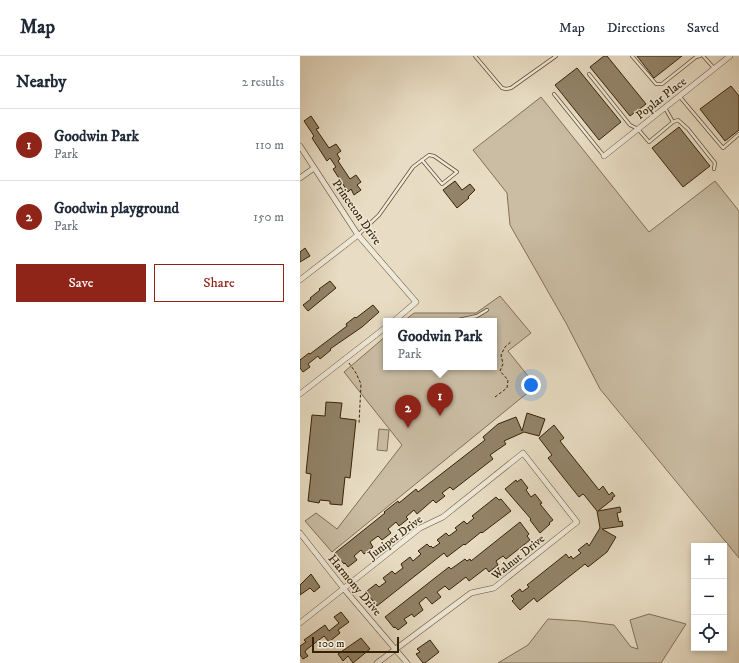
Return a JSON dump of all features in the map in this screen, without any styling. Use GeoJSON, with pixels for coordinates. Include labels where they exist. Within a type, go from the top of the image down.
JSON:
{"type":"FeatureCollection","features":[{"type":"Feature","properties":{"kind":"street","name":"Poplar Place"},"geometry":{"type":"LineString","coordinates":[[604,156],[729,56]]}},
{"type":"Feature","properties":{"kind":"street","name":"Princeton Drive"},"geometry":{"type":"LineString","coordinates":[[300,146],[358,235],[416,302],[398,318]]}},
{"type":"Feature","properties":{"kind":"street"},"geometry":{"type":"LineString","coordinates":[[300,178],[314,168]]}},
{"type":"Feature","properties":{"kind":"street"},"geometry":{"type":"LineString","coordinates":[[300,280],[358,235]]}},
{"type":"Feature","properties":{"kind":"street"},"geometry":{"type":"LineString","coordinates":[[300,394],[383,329]]}},
{"type":"Feature","properties":{"kind":"street","name":"Juniper Drive"},"geometry":{"type":"LineString","coordinates":[[300,623],[420,528],[443,517],[523,453]]}},
{"type":"Feature","properties":{"kind":"street","name":"Walnut Drive"},"geometry":{"type":"LineString","coordinates":[[377,663],[471,593],[494,588],[577,522],[523,453]]}},
{"type":"Feature","properties":{"kind":"street","name":"Harmony Drive"},"geometry":{"type":"LineString","coordinates":[[300,533],[344,589],[406,663]]}},
{"type":"Feature","properties":{"kind":"lane"},"geometry":{"type":"LineString","coordinates":[[475,56],[502,88],[506,89],[511,88],[556,56]]}},
{"type":"Feature","properties":{"kind":"lane"},"geometry":{"type":"LineString","coordinates":[[632,56],[656,84],[662,84],[696,57],[700,56]]}},
{"type":"Feature","properties":{"kind":"lane"},"geometry":{"type":"LineString","coordinates":[[703,56],[714,68]]}},
{"type":"Feature","properties":{"kind":"lane"},"geometry":{"type":"LineString","coordinates":[[589,74],[630,125],[638,129],[649,142],[673,122],[678,120],[688,129],[715,163],[714,169]]}},
{"type":"Feature","properties":{"kind":"lane"},"geometry":{"type":"LineString","coordinates":[[554,94],[604,156]]}},
{"type":"Feature","properties":{"kind":"lane"},"geometry":{"type":"LineString","coordinates":[[679,96],[723,148],[739,134]]}},
{"type":"Feature","properties":{"kind":"lane"},"geometry":{"type":"LineString","coordinates":[[665,108],[673,122]]}},
{"type":"Feature","properties":{"kind":"lane"},"geometry":{"type":"LineString","coordinates":[[358,235],[378,215],[413,167],[422,160],[429,155],[434,156],[457,172],[442,184],[422,160]]}},
{"type":"Feature","properties":{"kind":"lane"},"geometry":{"type":"LineString","coordinates":[[468,318],[477,316],[487,310]]}},
{"type":"Feature","properties":{"kind":"path"},"geometry":{"type":"LineString","coordinates":[[495,397],[507,388],[508,380],[500,371],[504,364],[501,355],[503,350],[512,341]]}},
{"type":"Feature","properties":{"kind":"path"},"geometry":{"type":"LineString","coordinates":[[345,358],[356,373],[361,384],[359,424]]}},
{"type":"Feature","properties":{"kind":"shaded area"},"geometry":{"type":"Polygon","coordinates":[[[541,97],[649,232],[715,181],[739,211],[739,558],[600,389],[566,323],[510,225],[507,193],[473,150],[541,97]]]}},
{"type":"Feature","properties":{"kind":"shaded area"},"geometry":{"type":"Polygon","coordinates":[[[500,296],[531,333],[508,351],[536,386],[332,552],[305,521],[316,513],[337,529],[402,445],[344,372],[383,339],[383,370],[497,370],[497,318],[408,318],[414,313],[476,313],[500,296]]]}},
{"type":"Feature","properties":{"kind":"shaded area"},"geometry":{"type":"Polygon","coordinates":[[[379,429],[389,430],[387,451],[377,450],[379,429]]]}},
{"type":"Feature","properties":{"kind":"shaded area"},"geometry":{"type":"Polygon","coordinates":[[[649,614],[686,624],[661,663],[498,663],[528,645],[548,619],[614,625],[631,647],[638,649],[630,620],[649,614]]]}},
{"type":"Feature","properties":{"kind":"building"},"geometry":{"type":"Polygon","coordinates":[[[604,56],[607,56],[646,104],[630,116],[590,67],[604,56]]]}},
{"type":"Feature","properties":{"kind":"building"},"geometry":{"type":"Polygon","coordinates":[[[637,56],[682,56],[654,78],[637,56]]]}},
{"type":"Feature","properties":{"kind":"building"},"geometry":{"type":"Polygon","coordinates":[[[577,68],[621,122],[599,140],[555,85],[577,68]]]}},
{"type":"Feature","properties":{"kind":"building"},"geometry":{"type":"Polygon","coordinates":[[[731,86],[739,96],[739,130],[725,141],[700,109],[731,86]]]}},
{"type":"Feature","properties":{"kind":"building"},"geometry":{"type":"Polygon","coordinates":[[[311,116],[319,128],[316,129],[329,148],[336,144],[341,151],[337,154],[340,159],[338,161],[350,179],[356,175],[361,182],[357,185],[361,190],[354,195],[351,189],[348,192],[333,169],[336,167],[330,158],[327,161],[312,138],[314,136],[304,121],[311,116]]]}},
{"type":"Feature","properties":{"kind":"building"},"geometry":{"type":"Polygon","coordinates":[[[679,127],[710,166],[683,187],[652,148],[679,127]]]}},
{"type":"Feature","properties":{"kind":"building"},"geometry":{"type":"Polygon","coordinates":[[[455,181],[462,190],[470,184],[475,190],[468,197],[469,198],[457,208],[443,190],[455,181]]]}},
{"type":"Feature","properties":{"kind":"building"},"geometry":{"type":"Polygon","coordinates":[[[305,248],[310,256],[300,262],[300,252],[305,248]]]}},
{"type":"Feature","properties":{"kind":"building"},"geometry":{"type":"Polygon","coordinates":[[[330,281],[336,288],[308,311],[303,305],[320,290],[319,289],[330,281]]]}},
{"type":"Feature","properties":{"kind":"building"},"geometry":{"type":"Polygon","coordinates":[[[373,305],[379,312],[362,327],[330,349],[331,350],[320,359],[318,356],[308,364],[310,367],[303,372],[300,368],[300,360],[347,326],[346,324],[355,317],[356,318],[373,305]]]}},
{"type":"Feature","properties":{"kind":"building"},"geometry":{"type":"Polygon","coordinates":[[[326,402],[342,403],[340,418],[356,420],[350,478],[345,477],[342,505],[330,504],[330,501],[320,500],[319,503],[308,501],[311,474],[306,473],[312,415],[325,416],[326,402]]]}},
{"type":"Feature","properties":{"kind":"building"},"geometry":{"type":"Polygon","coordinates":[[[527,413],[545,419],[539,436],[524,432],[504,441],[506,444],[490,455],[493,459],[453,490],[450,487],[442,493],[445,496],[436,503],[433,500],[417,514],[414,510],[406,517],[408,519],[399,526],[396,522],[388,529],[391,533],[382,540],[378,536],[370,542],[373,547],[364,554],[361,550],[354,556],[357,560],[348,567],[335,553],[398,501],[399,503],[416,489],[418,492],[485,440],[483,437],[498,424],[516,417],[522,431],[527,413]]]}},
{"type":"Feature","properties":{"kind":"building"},"geometry":{"type":"Polygon","coordinates":[[[554,425],[564,438],[560,441],[599,490],[603,486],[609,495],[612,492],[615,496],[598,511],[620,507],[621,512],[617,513],[619,522],[622,521],[623,526],[602,529],[616,537],[607,552],[588,567],[585,564],[537,602],[534,598],[520,610],[512,601],[514,599],[511,596],[520,589],[522,592],[529,587],[527,585],[566,554],[569,558],[571,556],[573,559],[581,553],[578,550],[587,543],[589,546],[600,528],[597,511],[583,494],[579,497],[567,482],[548,458],[552,455],[539,438],[554,425]]]}},
{"type":"Feature","properties":{"kind":"building"},"geometry":{"type":"Polygon","coordinates":[[[521,479],[528,488],[526,490],[531,497],[535,494],[542,503],[540,504],[553,520],[540,533],[530,520],[531,519],[505,489],[516,480],[517,482],[521,479]]]}},
{"type":"Feature","properties":{"kind":"building"},"geometry":{"type":"Polygon","coordinates":[[[496,497],[499,500],[501,499],[511,511],[447,557],[444,553],[377,606],[367,591],[376,584],[379,587],[386,582],[383,578],[392,571],[395,574],[403,568],[401,564],[410,557],[413,561],[421,554],[418,551],[427,544],[433,548],[440,543],[437,540],[446,533],[449,536],[457,530],[455,528],[464,521],[467,524],[474,518],[472,516],[496,497]]]}},
{"type":"Feature","properties":{"kind":"building"},"geometry":{"type":"Polygon","coordinates":[[[520,522],[529,534],[527,536],[530,540],[506,559],[503,556],[496,561],[498,565],[489,572],[486,568],[469,581],[466,577],[449,590],[445,586],[437,592],[441,597],[432,604],[426,597],[419,603],[423,610],[414,617],[412,614],[404,619],[407,623],[398,630],[395,627],[394,628],[385,617],[449,567],[451,569],[465,559],[467,561],[470,559],[471,561],[520,522]]]}},
{"type":"Feature","properties":{"kind":"building"},"geometry":{"type":"Polygon","coordinates":[[[311,574],[320,587],[314,592],[310,588],[300,595],[300,585],[311,574]]]}},
{"type":"Feature","properties":{"kind":"building"},"geometry":{"type":"Polygon","coordinates":[[[341,612],[349,622],[338,630],[340,633],[329,642],[324,636],[306,650],[305,652],[308,656],[303,659],[300,655],[300,646],[306,642],[304,640],[325,625],[329,631],[339,623],[334,617],[341,612]]]}},
{"type":"Feature","properties":{"kind":"building"},"geometry":{"type":"Polygon","coordinates":[[[361,638],[370,649],[353,663],[348,656],[343,661],[338,654],[361,638]]]}},
{"type":"Feature","properties":{"kind":"building"},"geometry":{"type":"Polygon","coordinates":[[[430,640],[439,652],[423,663],[416,654],[420,652],[417,649],[430,640]]]}},
{"type":"Feature","properties":{"kind":"place","name":"Goodwin Park"},"geometry":{"type":"Point","coordinates":[440,416]}},
{"type":"Feature","properties":{"kind":"place","name":"Goodwin playground"},"geometry":{"type":"Point","coordinates":[408,428]}}]}
